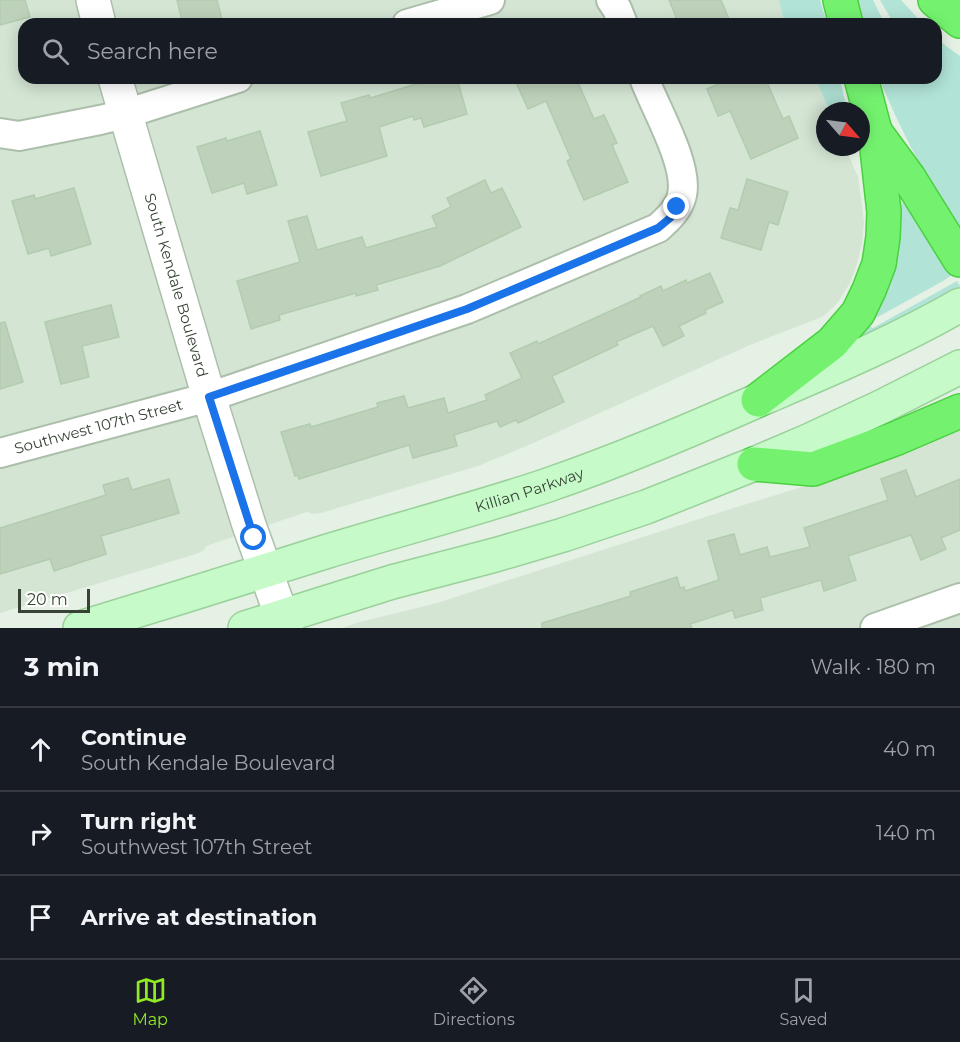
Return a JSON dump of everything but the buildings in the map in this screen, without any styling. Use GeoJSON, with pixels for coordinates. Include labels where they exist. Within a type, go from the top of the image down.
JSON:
{"type":"FeatureCollection","features":[{"type":"Feature","properties":{"kind":"highway"},"geometry":{"type":"LineString","coordinates":[[840,0],[844,18]]}},
{"type":"Feature","properties":{"kind":"highway"},"geometry":{"type":"LineString","coordinates":[[935,0],[960,21]]}},
{"type":"Feature","properties":{"kind":"highway"},"geometry":{"type":"LineString","coordinates":[[758,400],[832,343],[858,313],[879,264],[884,237],[884,212],[875,131],[863,84]]}},
{"type":"Feature","properties":{"kind":"highway"},"geometry":{"type":"LineString","coordinates":[[875,131],[909,178],[960,260]]}},
{"type":"Feature","properties":{"kind":"highway"},"geometry":{"type":"LineString","coordinates":[[754,464],[813,469],[897,438],[960,411]]}},
{"type":"Feature","properties":{"kind":"main road","name":"Killian Parkway"},"geometry":{"type":"LineString","coordinates":[[80,628],[546,486],[659,443],[865,354],[960,305]]}},
{"type":"Feature","properties":{"kind":"main road"},"geometry":{"type":"LineString","coordinates":[[245,628],[284,622],[392,582],[563,536],[646,507],[754,464],[881,407],[960,367]]}},
{"type":"Feature","properties":{"kind":"street"},"geometry":{"type":"LineString","coordinates":[[93,0],[98,18]]}},
{"type":"Feature","properties":{"kind":"street"},"geometry":{"type":"LineString","coordinates":[[416,14],[490,0]]}},
{"type":"Feature","properties":{"kind":"street"},"geometry":{"type":"LineString","coordinates":[[611,0],[621,18]]}},
{"type":"Feature","properties":{"kind":"street","name":"South Kendale Boulevard"},"geometry":{"type":"LineString","coordinates":[[116,84],[209,397],[249,525],[284,622]]}},
{"type":"Feature","properties":{"kind":"street"},"geometry":{"type":"LineString","coordinates":[[0,133],[19,136],[124,114],[218,84]]}},
{"type":"Feature","properties":{"kind":"street","name":"Southwest 107th Street"},"geometry":{"type":"LineString","coordinates":[[0,453],[209,397],[467,309],[658,228],[670,218],[680,201],[683,188],[681,169],[673,145],[647,84]]}},
{"type":"Feature","properties":{"kind":"street"},"geometry":{"type":"LineString","coordinates":[[875,628],[960,598]]}},
{"type":"Feature","properties":{"kind":"shaded area"},"geometry":{"type":"Polygon","coordinates":[[[0,0],[779,0],[784,18],[18,18],[18,84],[818,84],[826,102],[816,102],[816,156],[849,156],[858,177],[864,222],[857,264],[850,283],[838,302],[825,315],[750,345],[478,466],[321,513],[307,512],[206,546],[204,550],[0,613],[0,0]]]}},
{"type":"Feature","properties":{"kind":"shaded area"},"geometry":{"type":"Polygon","coordinates":[[[779,0],[820,0],[825,18],[784,18],[779,0]]]}},
{"type":"Feature","properties":{"kind":"shaded area"},"geometry":{"type":"Polygon","coordinates":[[[852,0],[873,0],[882,18],[858,18],[852,0]]]}},
{"type":"Feature","properties":{"kind":"shaded area"},"geometry":{"type":"Polygon","coordinates":[[[880,0],[901,0],[918,18],[890,18],[880,0]]]}},
{"type":"Feature","properties":{"kind":"shaded area"},"geometry":{"type":"Polygon","coordinates":[[[942,42],[960,56],[960,233],[916,157],[882,84],[942,84],[942,42]]]}},
{"type":"Feature","properties":{"kind":"shaded area"},"geometry":{"type":"Polygon","coordinates":[[[818,84],[841,84],[845,102],[826,102],[818,84]]]}},
{"type":"Feature","properties":{"kind":"shaded area"},"geometry":{"type":"Polygon","coordinates":[[[906,204],[952,275],[874,319],[871,317],[899,206],[906,204]]]}},
{"type":"Feature","properties":{"kind":"shaded area"},"geometry":{"type":"Polygon","coordinates":[[[957,281],[959,288],[860,339],[858,336],[866,324],[873,328],[957,281]]]}},
{"type":"Feature","properties":{"kind":"shaded area"},"geometry":{"type":"Polygon","coordinates":[[[960,426],[960,628],[342,628],[437,603],[848,473],[960,426]]]}},
{"type":"Feature","properties":{"kind":"route"},"geometry":{"type":"LineString","coordinates":[[254,538],[209,397],[467,309],[658,228],[670,218],[677,207]]}}]}
